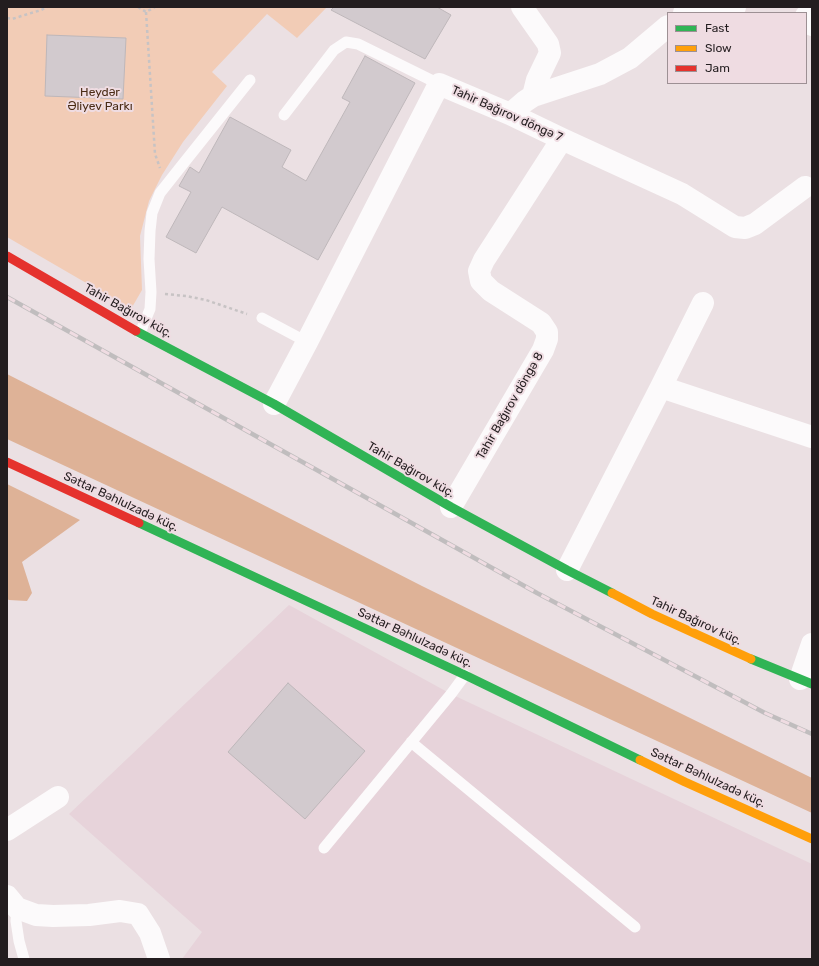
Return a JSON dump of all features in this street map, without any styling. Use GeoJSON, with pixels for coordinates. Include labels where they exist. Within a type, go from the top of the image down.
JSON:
{"type":"FeatureCollection","features":[{"type":"Feature","properties":{"kind":"street"},"geometry":{"type":"LineString","coordinates":[[522,7],[548,44],[550,53],[537,80],[533,96]]}},
{"type":"Feature","properties":{"kind":"street"},"geometry":{"type":"LineString","coordinates":[[685,12],[696,8],[726,11]]}},
{"type":"Feature","properties":{"kind":"street"},"geometry":{"type":"LineString","coordinates":[[510,114],[533,96],[600,74],[630,58],[667,27]]}},
{"type":"Feature","properties":{"kind":"street","name":"Tahir Bağırov döngə 7"},"geometry":{"type":"LineString","coordinates":[[274,404],[439,84],[510,114],[682,194],[735,227],[745,228],[755,224],[805,187]]}},
{"type":"Feature","properties":{"kind":"street","name":"Tahir Bağırov döngə 8"},"geometry":{"type":"LineString","coordinates":[[451,507],[543,350],[547,339],[547,332],[541,323],[491,291],[481,281],[479,271],[484,260],[562,139]]}},
{"type":"Feature","properties":{"kind":"street","name":"Tahir Bağırov küç."},"geometry":{"type":"LineString","coordinates":[[7,256],[140,333],[274,404],[451,507],[567,570],[652,614],[806,682]]}},
{"type":"Feature","properties":{"kind":"street"},"geometry":{"type":"LineString","coordinates":[[567,570],[662,387],[703,303]]}},
{"type":"Feature","properties":{"kind":"street"},"geometry":{"type":"LineString","coordinates":[[662,387],[812,437]]}},
{"type":"Feature","properties":{"kind":"street","name":"Səttar Bəhlulzadə küç."},"geometry":{"type":"LineString","coordinates":[[7,462],[465,675],[685,782],[812,839]]}},
{"type":"Feature","properties":{"kind":"street"},"geometry":{"type":"LineString","coordinates":[[806,682],[812,644]]}},
{"type":"Feature","properties":{"kind":"street"},"geometry":{"type":"LineString","coordinates":[[7,830],[58,797]]}},
{"type":"Feature","properties":{"kind":"street"},"geometry":{"type":"LineString","coordinates":[[12,902],[36,915],[89,915],[120,911],[138,914],[150,933],[159,959]]}},
{"type":"Feature","properties":{"kind":"lane"},"geometry":{"type":"LineString","coordinates":[[284,115],[334,50],[346,42],[358,44],[439,84]]}},
{"type":"Feature","properties":{"kind":"lane"},"geometry":{"type":"LineString","coordinates":[[140,333],[150,309],[150,231],[152,213],[160,193],[250,80]]}},
{"type":"Feature","properties":{"kind":"lane"},"geometry":{"type":"LineString","coordinates":[[262,318],[307,342]]}},
{"type":"Feature","properties":{"kind":"lane"},"geometry":{"type":"LineString","coordinates":[[324,848],[465,675]]}},
{"type":"Feature","properties":{"kind":"lane"},"geometry":{"type":"LineString","coordinates":[[411,742],[635,927]]}},
{"type":"Feature","properties":{"kind":"lane"},"geometry":{"type":"LineString","coordinates":[[12,902],[24,959]]}},
{"type":"Feature","properties":{"kind":"path"},"geometry":{"type":"LineString","coordinates":[[7,18],[12,19],[47,7]]}},
{"type":"Feature","properties":{"kind":"path"},"geometry":{"type":"LineString","coordinates":[[138,7],[146,12]]}},
{"type":"Feature","properties":{"kind":"path"},"geometry":{"type":"LineString","coordinates":[[146,12],[155,7]]}},
{"type":"Feature","properties":{"kind":"path"},"geometry":{"type":"LineString","coordinates":[[146,12],[155,154],[162,175]]}},
{"type":"Feature","properties":{"kind":"path"},"geometry":{"type":"LineString","coordinates":[[151,292],[206,300],[262,318]]}},
{"type":"Feature","properties":{"kind":"shaded area"},"geometry":{"type":"Polygon","coordinates":[[[7,374],[422,586],[812,778],[812,813],[7,439],[7,374]]]}},
{"type":"Feature","properties":{"kind":"shaded area"},"geometry":{"type":"Polygon","coordinates":[[[7,484],[80,520],[22,562],[32,593],[27,601],[7,599],[7,484]]]}},
{"type":"Feature","properties":{"kind":"shaded area"},"geometry":{"type":"Polygon","coordinates":[[[289,605],[451,694],[812,864],[812,959],[182,959],[202,932],[69,814],[289,605]]]}},
{"type":"Feature","properties":{"kind":"green space","name":"Heydər Əliyev Parkı"},"geometry":{"type":"Polygon","coordinates":[[[7,7],[327,7],[297,38],[267,14],[212,72],[227,86],[183,142],[162,175],[149,201],[140,236],[142,290],[131,309],[7,237],[7,7]]]}},
{"type":"Feature","properties":{"kind":"building"},"geometry":{"type":"Polygon","coordinates":[[[334,7],[437,7],[451,15],[425,59],[331,10],[334,7]]]}},
{"type":"Feature","properties":{"kind":"building"},"geometry":{"type":"Polygon","coordinates":[[[47,35],[126,38],[123,99],[45,96],[47,35]]]}},
{"type":"Feature","properties":{"kind":"building"},"geometry":{"type":"Polygon","coordinates":[[[365,56],[415,83],[318,260],[222,207],[196,253],[166,237],[191,192],[179,186],[190,167],[199,173],[230,117],[291,150],[282,167],[306,181],[350,102],[342,98],[365,56]]]}},
{"type":"Feature","properties":{"kind":"building"},"geometry":{"type":"Polygon","coordinates":[[[288,683],[365,751],[305,819],[228,752],[288,683]]]}},
{"type":"Feature","properties":{"kind":"railway"},"geometry":{"type":"LineString","coordinates":[[7,297],[537,593],[765,713],[812,734]]}},
{"type":"Feature","properties":{"kind":"traffic: fast"},"geometry":{"type":"LineString","coordinates":[[136,331],[274,404],[451,507],[612,593]]}},
{"type":"Feature","properties":{"kind":"traffic: fast"},"geometry":{"type":"LineString","coordinates":[[139,523],[465,675],[640,760]]}},
{"type":"Feature","properties":{"kind":"traffic: fast"},"geometry":{"type":"LineString","coordinates":[[751,659],[812,684]]}},
{"type":"Feature","properties":{"kind":"traffic: slow"},"geometry":{"type":"LineString","coordinates":[[612,593],[652,614],[751,659]]}},
{"type":"Feature","properties":{"kind":"traffic: slow"},"geometry":{"type":"LineString","coordinates":[[640,760],[685,782],[812,839]]}},
{"type":"Feature","properties":{"kind":"traffic: jam"},"geometry":{"type":"LineString","coordinates":[[7,256],[136,331]]}},
{"type":"Feature","properties":{"kind":"traffic: jam"},"geometry":{"type":"LineString","coordinates":[[7,462],[139,523]]}}]}
